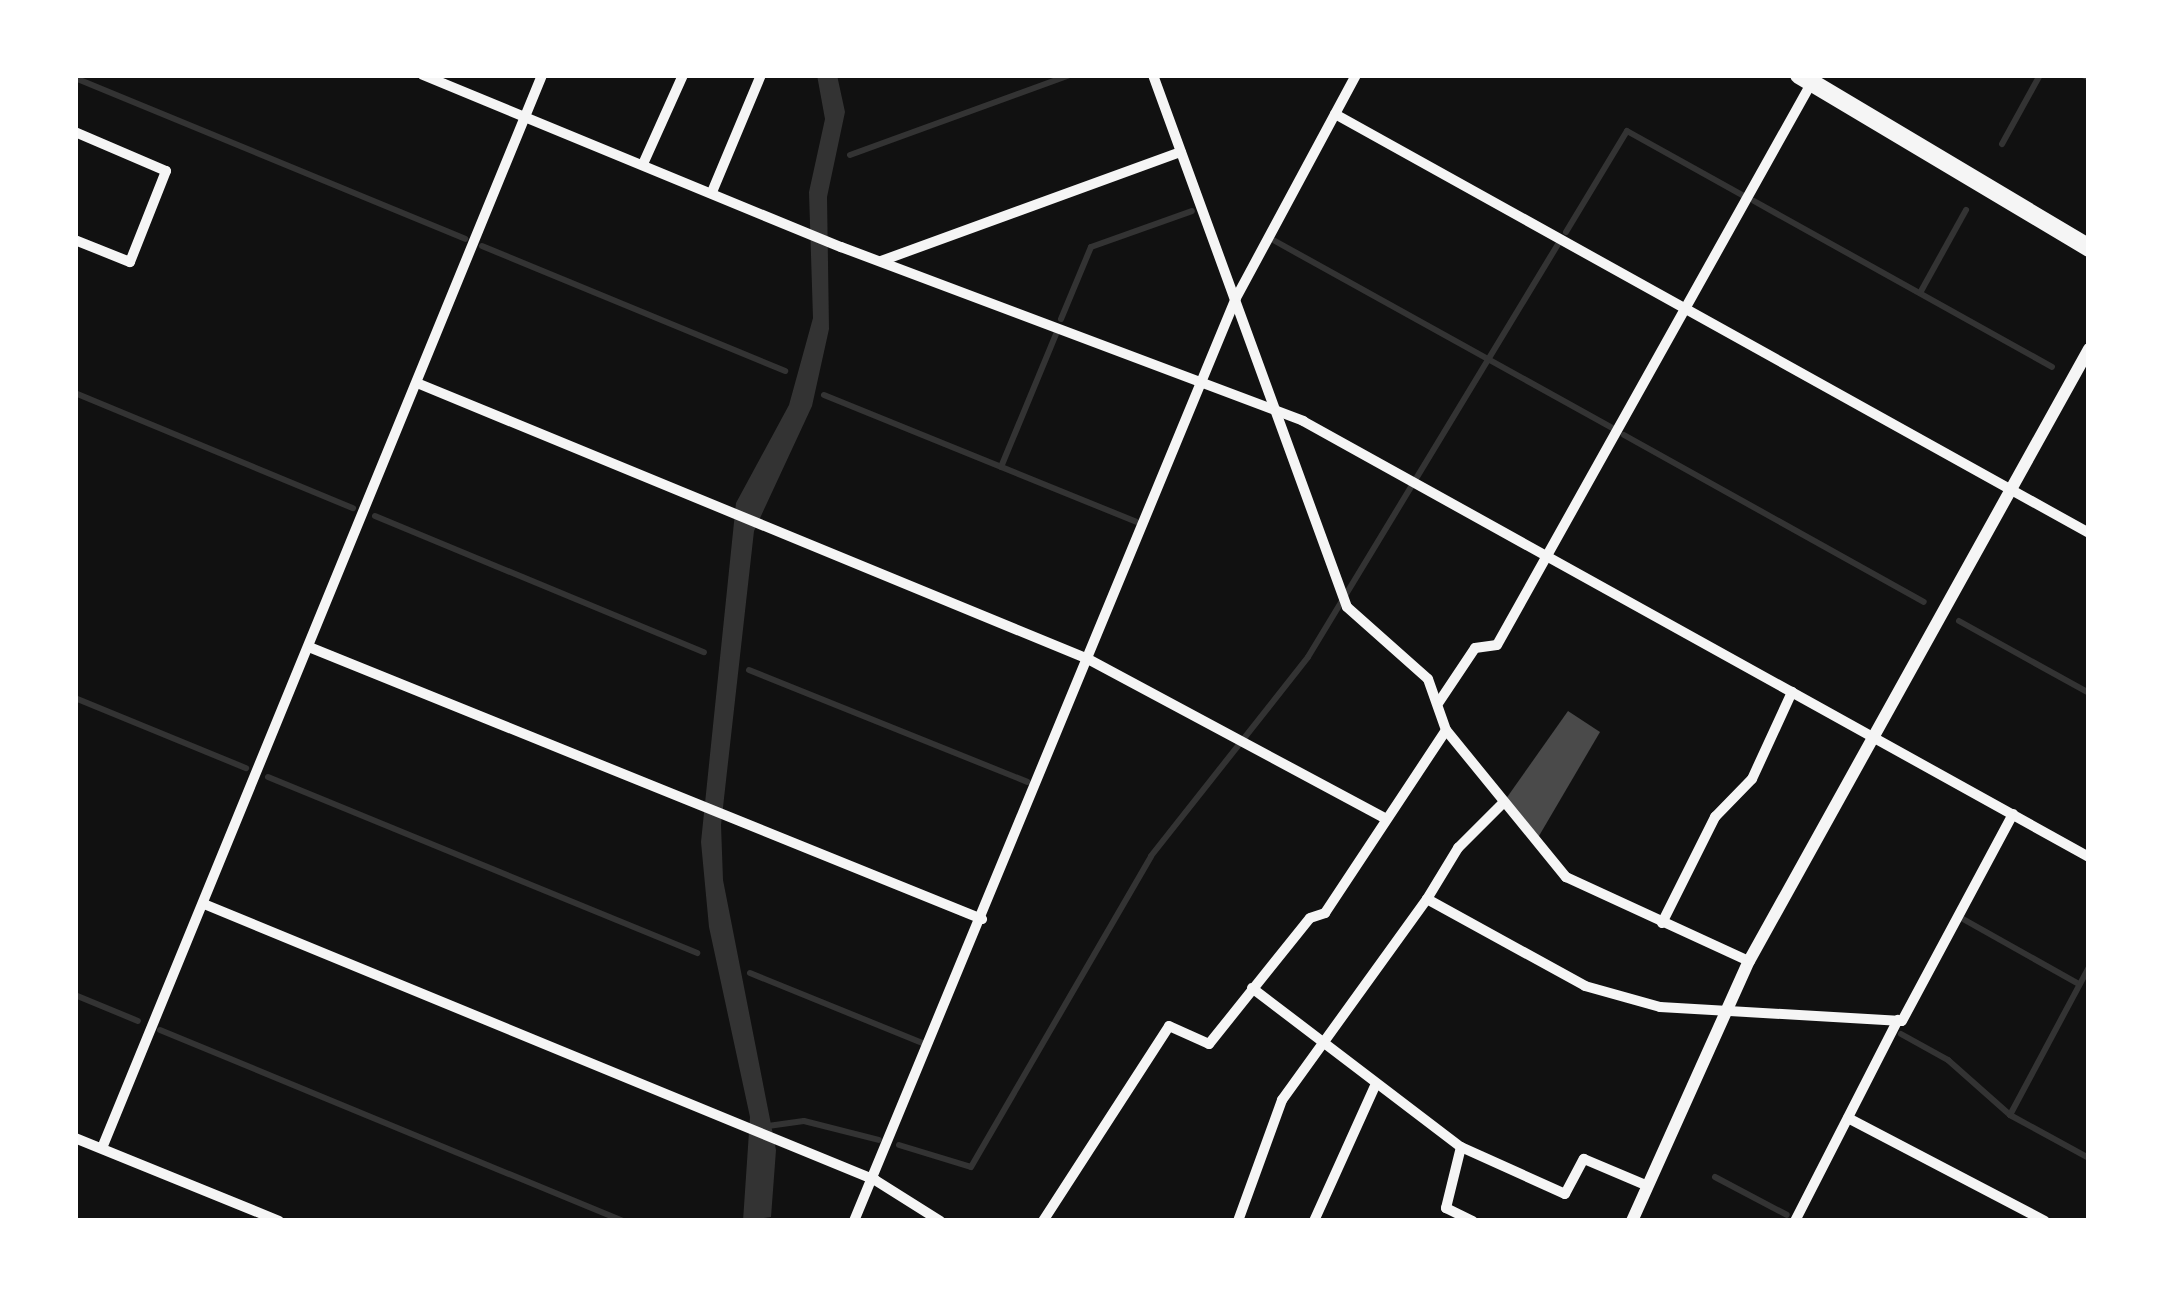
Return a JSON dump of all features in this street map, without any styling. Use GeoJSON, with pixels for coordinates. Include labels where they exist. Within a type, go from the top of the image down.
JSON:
{"type":"FeatureCollection","features":[{"type":"Feature","properties":{"kind":"main road"},"geometry":{"type":"LineString","coordinates":[[1809,77],[2089,248]]}},
{"type":"Feature","properties":{"kind":"street"},"geometry":{"type":"LineString","coordinates":[[424,75],[841,247],[1203,378],[1275,408],[1405,476],[2089,857]]}},
{"type":"Feature","properties":{"kind":"street"},"geometry":{"type":"LineString","coordinates":[[102,1148],[542,75]]}},
{"type":"Feature","properties":{"kind":"street"},"geometry":{"type":"LineString","coordinates":[[644,164],[682,75]]}},
{"type":"Feature","properties":{"kind":"street"},"geometry":{"type":"LineString","coordinates":[[712,192],[761,75]]}},
{"type":"Feature","properties":{"kind":"street"},"geometry":{"type":"LineString","coordinates":[[1153,75],[1347,607],[1428,679],[1446,730],[1566,877],[1749,961]]}},
{"type":"Feature","properties":{"kind":"street"},"geometry":{"type":"LineString","coordinates":[[854,1221],[875,1180],[1236,298],[1356,75]]}},
{"type":"Feature","properties":{"kind":"street"},"geometry":{"type":"LineString","coordinates":[[1439,702],[1475,648],[1498,645],[1686,309],[1809,77]]}},
{"type":"Feature","properties":{"kind":"street"},"geometry":{"type":"LineString","coordinates":[[1335,114],[2089,533]]}},
{"type":"Feature","properties":{"kind":"street"},"geometry":{"type":"LineString","coordinates":[[75,132],[166,171],[130,262],[75,240]]}},
{"type":"Feature","properties":{"kind":"street"},"geometry":{"type":"LineString","coordinates":[[880,261],[1181,152]]}},
{"type":"Feature","properties":{"kind":"street"},"geometry":{"type":"LineString","coordinates":[[1632,1221],[1749,961],[2089,349]]}},
{"type":"Feature","properties":{"kind":"street"},"geometry":{"type":"LineString","coordinates":[[416,383],[1088,659],[1385,818]]}},
{"type":"Feature","properties":{"kind":"street"},"geometry":{"type":"LineString","coordinates":[[309,646],[693,802],[728,812],[982,919]]}},
{"type":"Feature","properties":{"kind":"street"},"geometry":{"type":"LineString","coordinates":[[1662,923],[1708,829],[1752,779],[1792,692]]}},
{"type":"Feature","properties":{"kind":"street"},"geometry":{"type":"LineString","coordinates":[[1044,1221],[1169,1026],[1209,1044],[1310,918],[1325,913],[1446,730]]}},
{"type":"Feature","properties":{"kind":"street"},"geometry":{"type":"LineString","coordinates":[[1238,1221],[1282,1100],[1324,1052],[1458,848],[1504,803]]}},
{"type":"Feature","properties":{"kind":"street"},"geometry":{"type":"LineString","coordinates":[[1795,1221],[1898,1020],[2014,814]]}},
{"type":"Feature","properties":{"kind":"street"},"geometry":{"type":"LineString","coordinates":[[1426,899],[1585,986],[1660,1007],[1898,1020]]}},
{"type":"Feature","properties":{"kind":"street"},"geometry":{"type":"LineString","coordinates":[[204,904],[779,1138],[875,1180],[940,1221]]}},
{"type":"Feature","properties":{"kind":"street"},"geometry":{"type":"LineString","coordinates":[[1252,988],[1324,1052],[1462,1147],[1565,1194],[1584,1159],[1648,1186]]}},
{"type":"Feature","properties":{"kind":"street"},"geometry":{"type":"LineString","coordinates":[[1314,1221],[1374,1086]]}},
{"type":"Feature","properties":{"kind":"street"},"geometry":{"type":"LineString","coordinates":[[1848,1118],[2045,1221]]}},
{"type":"Feature","properties":{"kind":"street"},"geometry":{"type":"LineString","coordinates":[[75,1138],[279,1221]]}},
{"type":"Feature","properties":{"kind":"street"},"geometry":{"type":"LineString","coordinates":[[1462,1147],[1446,1208],[1472,1221]]}},
{"type":"Feature","properties":{"kind":"shaded area"},"geometry":{"type":"Polygon","coordinates":[[[817,75],[837,75],[845,112],[827,197],[829,329],[812,406],[754,531],[721,825],[723,880],[776,1150],[771,1217],[743,1221],[750,1117],[709,927],[701,842],[736,503],[789,405],[813,318],[809,192],[825,119],[817,75]]]}},
{"type":"Feature","properties":{"kind":"building"},"geometry":{"type":"Polygon","coordinates":[[[1568,711],[1600,732],[1536,841],[1503,803],[1568,711]]]}},
{"type":"Feature","properties":{"kind":"waterway"},"geometry":{"type":"LineString","coordinates":[[850,155],[1070,75]]}},
{"type":"Feature","properties":{"kind":"waterway"},"geometry":{"type":"LineString","coordinates":[[2002,144],[2040,75]]}},
{"type":"Feature","properties":{"kind":"waterway"},"geometry":{"type":"LineString","coordinates":[[2083,75],[2089,78]]}},
{"type":"Feature","properties":{"kind":"waterway"},"geometry":{"type":"LineString","coordinates":[[75,78],[465,239]]}},
{"type":"Feature","properties":{"kind":"waterway"},"geometry":{"type":"LineString","coordinates":[[1566,232],[1627,131],[1742,195]]}},
{"type":"Feature","properties":{"kind":"waterway"},"geometry":{"type":"LineString","coordinates":[[1754,201],[2052,367]]}},
{"type":"Feature","properties":{"kind":"waterway"},"geometry":{"type":"LineString","coordinates":[[1920,293],[1966,210]]}},
{"type":"Feature","properties":{"kind":"waterway"},"geometry":{"type":"LineString","coordinates":[[1061,319],[1091,247],[1192,211]]}},
{"type":"Feature","properties":{"kind":"waterway"},"geometry":{"type":"LineString","coordinates":[[1275,241],[1613,428]]}},
{"type":"Feature","properties":{"kind":"waterway"},"geometry":{"type":"LineString","coordinates":[[899,1145],[971,1167],[1151,856],[1308,657],[1558,245]]}},
{"type":"Feature","properties":{"kind":"waterway"},"geometry":{"type":"LineString","coordinates":[[482,246],[785,371]]}},
{"type":"Feature","properties":{"kind":"waterway"},"geometry":{"type":"LineString","coordinates":[[1001,467],[1056,334]]}},
{"type":"Feature","properties":{"kind":"waterway"},"geometry":{"type":"LineString","coordinates":[[75,393],[353,508]]}},
{"type":"Feature","properties":{"kind":"waterway"},"geometry":{"type":"LineString","coordinates":[[824,395],[1136,522]]}},
{"type":"Feature","properties":{"kind":"waterway"},"geometry":{"type":"LineString","coordinates":[[1624,435],[1924,602]]}},
{"type":"Feature","properties":{"kind":"waterway"},"geometry":{"type":"LineString","coordinates":[[375,516],[704,652]]}},
{"type":"Feature","properties":{"kind":"waterway"},"geometry":{"type":"LineString","coordinates":[[1959,621],[2089,693]]}},
{"type":"Feature","properties":{"kind":"waterway"},"geometry":{"type":"LineString","coordinates":[[749,670],[1027,782]]}},
{"type":"Feature","properties":{"kind":"waterway"},"geometry":{"type":"LineString","coordinates":[[75,698],[246,768]]}},
{"type":"Feature","properties":{"kind":"waterway"},"geometry":{"type":"LineString","coordinates":[[268,777],[697,953]]}},
{"type":"Feature","properties":{"kind":"waterway"},"geometry":{"type":"LineString","coordinates":[[1963,919],[2079,984]]}},
{"type":"Feature","properties":{"kind":"waterway"},"geometry":{"type":"LineString","coordinates":[[2010,1115],[2089,967]]}},
{"type":"Feature","properties":{"kind":"waterway"},"geometry":{"type":"LineString","coordinates":[[750,973],[922,1043]]}},
{"type":"Feature","properties":{"kind":"waterway"},"geometry":{"type":"LineString","coordinates":[[75,995],[138,1021]]}},
{"type":"Feature","properties":{"kind":"waterway"},"geometry":{"type":"LineString","coordinates":[[160,1030],[623,1221]]}},
{"type":"Feature","properties":{"kind":"waterway"},"geometry":{"type":"LineString","coordinates":[[1901,1034],[1948,1060],[2010,1115],[2089,1158]]}},
{"type":"Feature","properties":{"kind":"waterway"},"geometry":{"type":"LineString","coordinates":[[768,1126],[804,1121],[879,1140]]}},
{"type":"Feature","properties":{"kind":"waterway"},"geometry":{"type":"LineString","coordinates":[[1715,1177],[1787,1215]]}}]}
